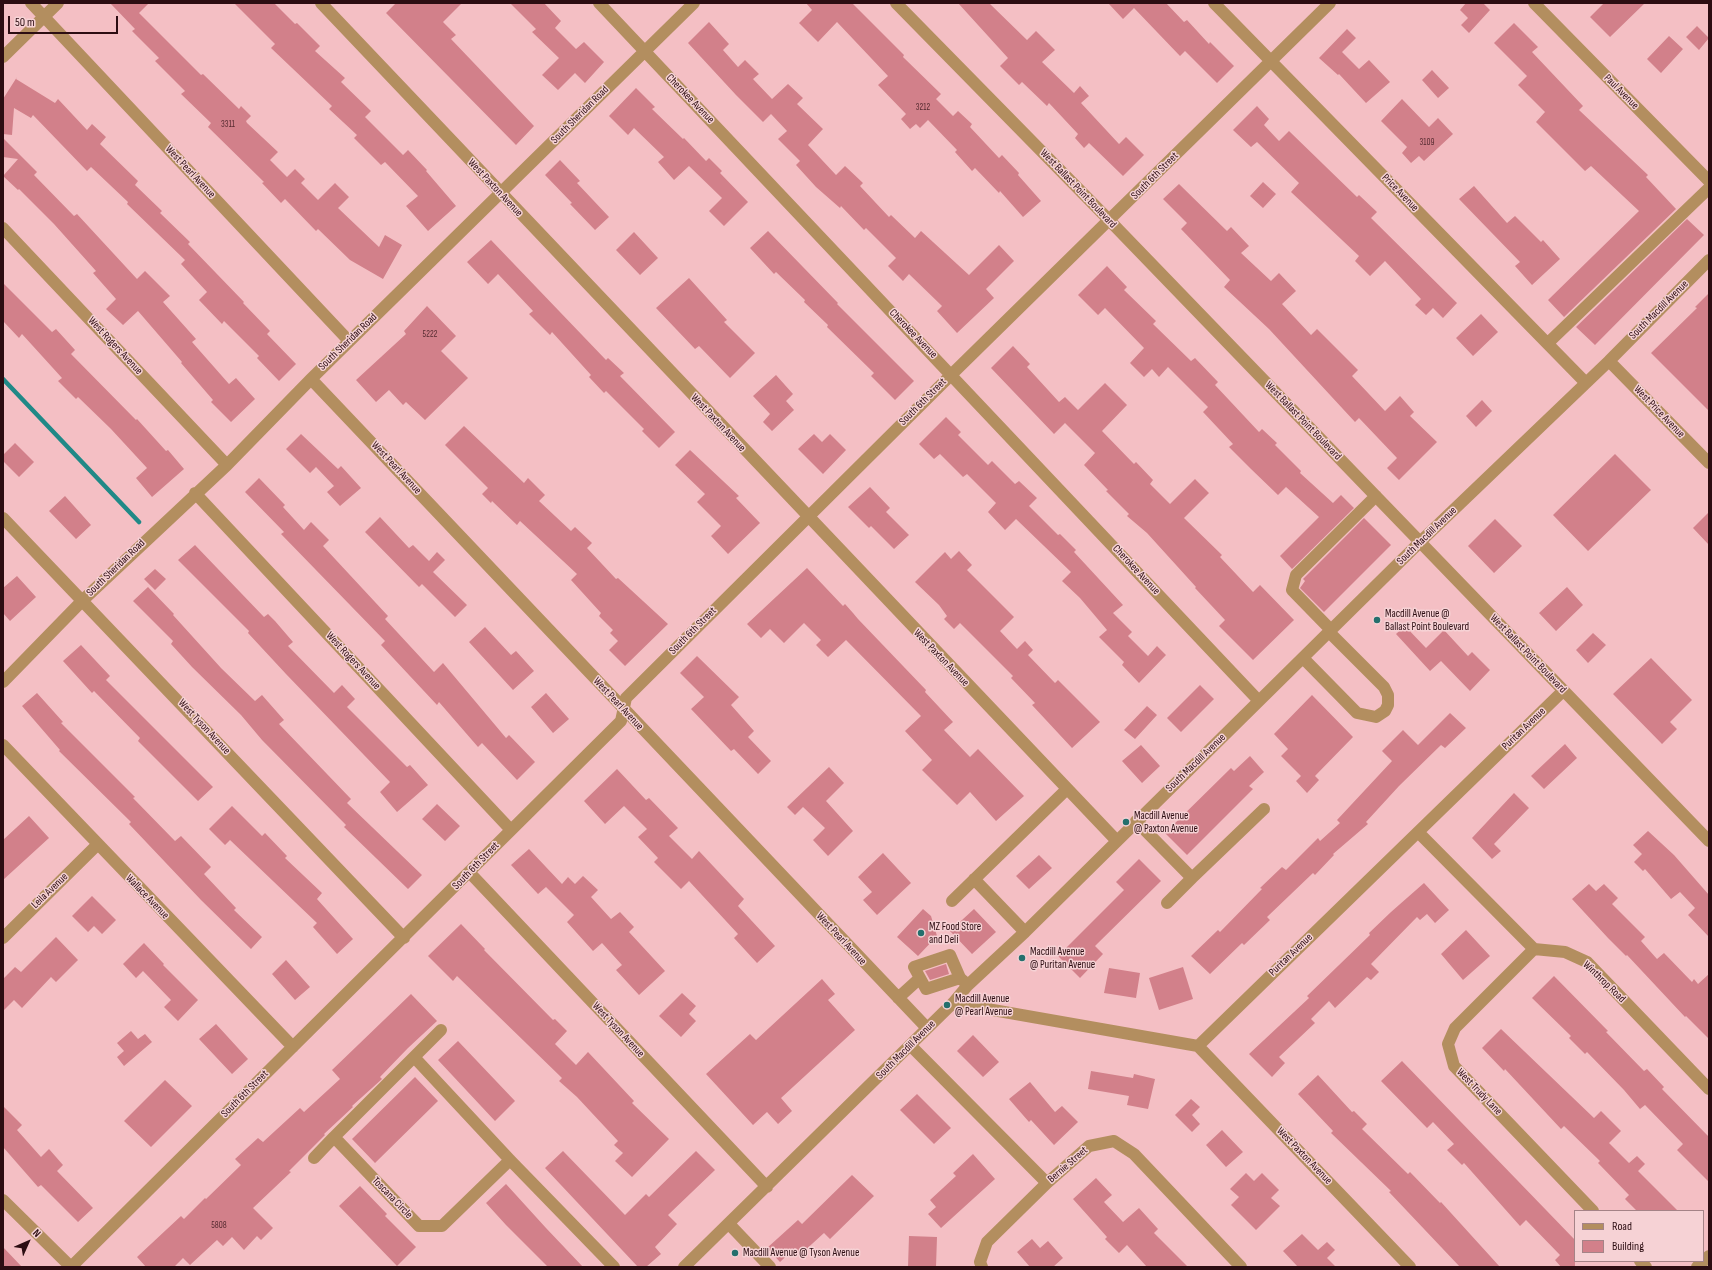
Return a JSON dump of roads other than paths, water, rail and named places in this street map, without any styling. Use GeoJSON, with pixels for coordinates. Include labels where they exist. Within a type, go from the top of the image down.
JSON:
{"type":"FeatureCollection","features":[{"type":"Feature","properties":{"kind":"street","name":"West Pearl Avenue"},"geometry":{"type":"LineString","coordinates":[[31,3],[349,341]]}},
{"type":"Feature","properties":{"kind":"street"},"geometry":{"type":"LineString","coordinates":[[3,57],[58,3]]}},
{"type":"Feature","properties":{"kind":"street","name":"West Paxton Avenue"},"geometry":{"type":"LineString","coordinates":[[321,3],[1116,841]]}},
{"type":"Feature","properties":{"kind":"street","name":"Cherokee Avenue"},"geometry":{"type":"LineString","coordinates":[[599,3],[952,374],[1259,701]]}},
{"type":"Feature","properties":{"kind":"street","name":"South Sheridan Road"},"geometry":{"type":"LineString","coordinates":[[3,682],[83,600],[195,493],[227,465],[310,379],[501,194],[694,3]]}},
{"type":"Feature","properties":{"kind":"street","name":"West Ballast Point Boulevard"},"geometry":{"type":"LineString","coordinates":[[896,3],[1110,220],[1709,841]]}},
{"type":"Feature","properties":{"kind":"street","name":"Price Avenue"},"geometry":{"type":"LineString","coordinates":[[1214,3],[1586,383]]}},
{"type":"Feature","properties":{"kind":"street","name":"South 6th Street"},"geometry":{"type":"LineString","coordinates":[[71,1267],[621,721],[626,698],[952,374],[1330,3]]}},
{"type":"Feature","properties":{"kind":"street","name":"Paul Avenue"},"geometry":{"type":"LineString","coordinates":[[1534,3],[1709,181]]}},
{"type":"Feature","properties":{"kind":"street"},"geometry":{"type":"LineString","coordinates":[[1548,343],[1709,188]]}},
{"type":"Feature","properties":{"kind":"street","name":"West Rogers Avenue"},"geometry":{"type":"LineString","coordinates":[[3,228],[227,465]]}},
{"type":"Feature","properties":{"kind":"street","name":"South Macdill Avenue"},"geometry":{"type":"LineString","coordinates":[[684,1267],[953,1004],[964,982],[1025,932],[1420,542],[1609,361],[1709,260]]}},
{"type":"Feature","properties":{"kind":"street","name":"West Price Avenue"},"geometry":{"type":"LineString","coordinates":[[1609,361],[1709,463]]}},
{"type":"Feature","properties":{"kind":"street","name":"West Pearl Avenue"},"geometry":{"type":"LineString","coordinates":[[310,379],[927,1028]]}},
{"type":"Feature","properties":{"kind":"street","name":"West Rogers Avenue"},"geometry":{"type":"LineString","coordinates":[[195,493],[511,830]]}},
{"type":"Feature","properties":{"kind":"street"},"geometry":{"type":"LineString","coordinates":[[1303,658],[1357,713],[1376,717],[1386,710],[1388,695],[1384,687],[1292,590],[1296,575],[1376,496]]}},
{"type":"Feature","properties":{"kind":"street","name":"West Tyson Avenue"},"geometry":{"type":"LineString","coordinates":[[3,518],[83,600],[404,938]]}},
{"type":"Feature","properties":{"kind":"street","name":"Puritan Avenue"},"geometry":{"type":"LineString","coordinates":[[1198,1046],[1563,691]]}},
{"type":"Feature","properties":{"kind":"street","name":"Wallace Avenue"},"geometry":{"type":"LineString","coordinates":[[3,745],[97,845],[293,1047]]}},
{"type":"Feature","properties":{"kind":"street"},"geometry":{"type":"LineString","coordinates":[[952,901],[1067,789]]}},
{"type":"Feature","properties":{"kind":"street"},"geometry":{"type":"LineString","coordinates":[[1167,904],[1264,809]]}},
{"type":"Feature","properties":{"kind":"street"},"geometry":{"type":"LineString","coordinates":[[1136,821],[1192,878]]}},
{"type":"Feature","properties":{"kind":"street"},"geometry":{"type":"LineString","coordinates":[[1418,832],[1534,949]]}},
{"type":"Feature","properties":{"kind":"street","name":"Leila Avenue"},"geometry":{"type":"LineString","coordinates":[[3,938],[97,845]]}},
{"type":"Feature","properties":{"kind":"street","name":"West Tyson Avenue"},"geometry":{"type":"LineString","coordinates":[[470,872],[767,1187]]}},
{"type":"Feature","properties":{"kind":"street"},"geometry":{"type":"LineString","coordinates":[[974,879],[1025,932]]}},
{"type":"Feature","properties":{"kind":"street","name":"Winthrop Road"},"geometry":{"type":"LineString","coordinates":[[1534,949],[1565,952],[1587,962],[1709,1089]]}},
{"type":"Feature","properties":{"kind":"street","name":"West Trudy Lane"},"geometry":{"type":"LineString","coordinates":[[1534,949],[1455,1028],[1448,1044],[1454,1066],[1591,1210]]}},
{"type":"Feature","properties":{"kind":"street"},"geometry":{"type":"LineString","coordinates":[[950,955],[964,982],[926,989],[914,967],[950,955]]}},
{"type":"Feature","properties":{"kind":"street"},"geometry":{"type":"LineString","coordinates":[[898,998],[920,978]]}},
{"type":"Feature","properties":{"kind":"street"},"geometry":{"type":"LineString","coordinates":[[953,1004],[1198,1046]]}},
{"type":"Feature","properties":{"kind":"street"},"geometry":{"type":"LineString","coordinates":[[314,1158],[441,1030]]}},
{"type":"Feature","properties":{"kind":"street"},"geometry":{"type":"LineString","coordinates":[[910,1045],[1047,1183]]}},
{"type":"Feature","properties":{"kind":"street","name":"West Paxton Avenue"},"geometry":{"type":"LineString","coordinates":[[1198,1046],[1410,1267]]}},
{"type":"Feature","properties":{"kind":"street"},"geometry":{"type":"LineString","coordinates":[[414,1057],[510,1160],[614,1267]]}},
{"type":"Feature","properties":{"kind":"street","name":"Toscana Circle"},"geometry":{"type":"LineString","coordinates":[[334,1137],[419,1226],[442,1226],[510,1160]]}},
{"type":"Feature","properties":{"kind":"street","name":"Bernie Street"},"geometry":{"type":"LineString","coordinates":[[982,1267],[980,1262],[987,1242],[1047,1183],[1089,1146],[1114,1141],[1134,1154],[1241,1267]]}},
{"type":"Feature","properties":{"kind":"street"},"geometry":{"type":"LineString","coordinates":[[3,1200],[71,1267]]}},
{"type":"Feature","properties":{"kind":"street"},"geometry":{"type":"LineString","coordinates":[[729,1224],[770,1267]]}},
{"type":"Feature","properties":{"kind":"waterway"},"geometry":{"type":"LineString","coordinates":[[3,379],[139,522]]}},
{"type":"Feature","properties":{"kind":"place","name":"Macdill Avenue @ Ballast Point Boulevard"},"geometry":{"type":"Point","coordinates":[1377,620]}},
{"type":"Feature","properties":{"kind":"place","name":"Macdill Avenue @ Paxton Avenue"},"geometry":{"type":"Point","coordinates":[1126,822]}},
{"type":"Feature","properties":{"kind":"place","name":"MZ Food Store and Deli"},"geometry":{"type":"Point","coordinates":[921,933]}},
{"type":"Feature","properties":{"kind":"place","name":"Macdill Avenue @ Puritan Avenue"},"geometry":{"type":"Point","coordinates":[1022,958]}},
{"type":"Feature","properties":{"kind":"place","name":"Macdill Avenue @ Pearl Avenue"},"geometry":{"type":"Point","coordinates":[947,1005]}},
{"type":"Feature","properties":{"kind":"place","name":"Macdill Avenue @ Tyson Avenue"},"geometry":{"type":"Point","coordinates":[735,1253]}}]}
